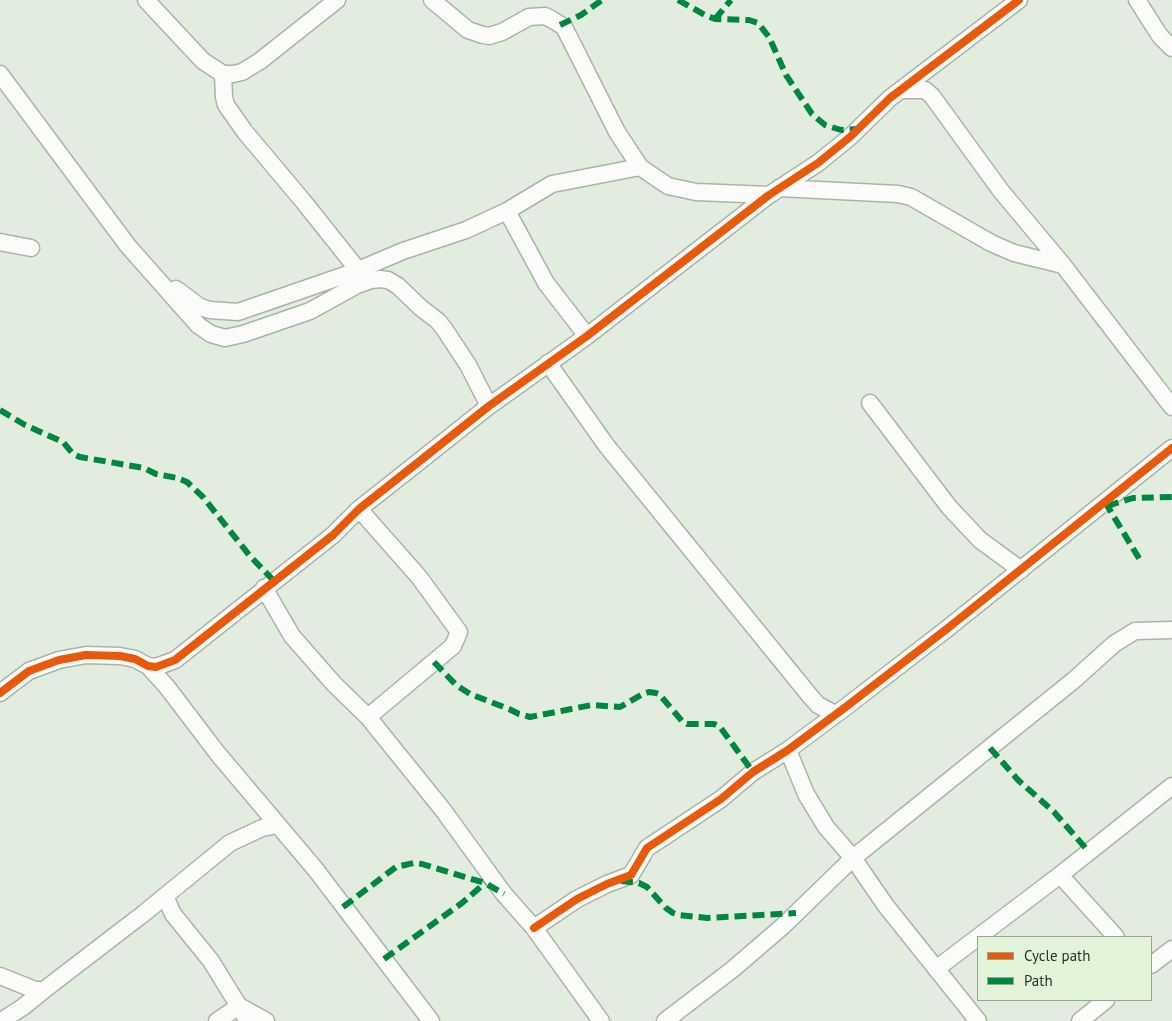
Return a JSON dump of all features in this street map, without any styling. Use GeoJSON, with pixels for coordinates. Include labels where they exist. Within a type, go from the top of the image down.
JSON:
{"type":"FeatureCollection","features":[{"type":"Feature","properties":{"kind":"street"},"geometry":{"type":"LineString","coordinates":[[146,0],[203,61],[223,74],[242,72],[260,61],[337,0]]}},
{"type":"Feature","properties":{"kind":"street"},"geometry":{"type":"LineString","coordinates":[[432,0],[468,30],[483,36],[502,32],[529,17],[538,16],[551,19],[564,27],[617,132],[640,167],[668,186],[696,192],[898,194],[911,197],[991,243],[1014,253],[1063,265]]}},
{"type":"Feature","properties":{"kind":"street"},"geometry":{"type":"LineString","coordinates":[[167,687],[168,670],[175,660],[333,535],[359,509],[489,406],[587,336],[774,192],[818,163],[900,90],[1019,0]]}},
{"type":"Feature","properties":{"kind":"street"},"geometry":{"type":"LineString","coordinates":[[1137,0],[1160,36],[1172,48]]}},
{"type":"Feature","properties":{"kind":"street"},"geometry":{"type":"LineString","coordinates":[[0,74],[128,246],[198,325],[212,334],[225,338],[243,334],[310,312],[357,285],[371,280],[388,280],[398,286],[438,321],[468,365],[489,406]]}},
{"type":"Feature","properties":{"kind":"street"},"geometry":{"type":"LineString","coordinates":[[223,74],[226,105],[358,270]]}},
{"type":"Feature","properties":{"kind":"street"},"geometry":{"type":"LineString","coordinates":[[900,90],[925,90],[932,96],[1001,191],[1063,265],[1172,407]]}},
{"type":"Feature","properties":{"kind":"street"},"geometry":{"type":"LineString","coordinates":[[128,246],[187,298],[200,307],[210,310],[238,312],[358,270],[403,251],[466,230],[507,211],[552,184],[640,167]]}},
{"type":"Feature","properties":{"kind":"street"},"geometry":{"type":"LineString","coordinates":[[507,211],[546,283],[587,336]]}},
{"type":"Feature","properties":{"kind":"street"},"geometry":{"type":"LineString","coordinates":[[0,242],[31,248]]}},
{"type":"Feature","properties":{"kind":"street"},"geometry":{"type":"LineString","coordinates":[[548,363],[606,445],[818,705],[835,714]]}},
{"type":"Feature","properties":{"kind":"street"},"geometry":{"type":"LineString","coordinates":[[870,403],[949,507],[980,540],[1021,570]]}},
{"type":"Feature","properties":{"kind":"street"},"geometry":{"type":"LineString","coordinates":[[534,928],[577,899],[607,884],[631,875],[647,848],[720,799],[753,772],[788,750],[816,729],[1021,570],[1172,448]]}},
{"type":"Feature","properties":{"kind":"street"},"geometry":{"type":"LineString","coordinates":[[359,509],[419,577],[459,632],[453,646],[368,717]]}},
{"type":"Feature","properties":{"kind":"street"},"geometry":{"type":"LineString","coordinates":[[264,588],[292,636],[334,684],[368,717],[443,810],[504,894],[534,928],[601,1021]]}},
{"type":"Feature","properties":{"kind":"street"},"geometry":{"type":"LineString","coordinates":[[665,1021],[733,969],[782,926],[853,858],[1074,680],[1114,644],[1135,631],[1172,630]]}},
{"type":"Feature","properties":{"kind":"street"},"geometry":{"type":"LineString","coordinates":[[0,693],[29,671],[59,660],[86,655],[120,656],[135,659],[148,666],[167,687],[218,754],[316,870],[431,1021]]}},
{"type":"Feature","properties":{"kind":"street"},"geometry":{"type":"LineString","coordinates":[[148,666],[156,667],[175,660]]}},
{"type":"Feature","properties":{"kind":"street"},"geometry":{"type":"LineString","coordinates":[[816,729],[818,705]]}},
{"type":"Feature","properties":{"kind":"street"},"geometry":{"type":"LineString","coordinates":[[788,750],[806,794],[826,826],[853,858],[886,906],[978,1021]]}},
{"type":"Feature","properties":{"kind":"street"},"geometry":{"type":"LineString","coordinates":[[980,936],[1172,786]]}},
{"type":"Feature","properties":{"kind":"street"},"geometry":{"type":"LineString","coordinates":[[1,1021],[23,1007],[230,843],[255,831],[277,825]]}},
{"type":"Feature","properties":{"kind":"street"},"geometry":{"type":"LineString","coordinates":[[1060,875],[1115,936]]}},
{"type":"Feature","properties":{"kind":"street"},"geometry":{"type":"LineString","coordinates":[[165,896],[172,914],[211,961],[248,1021]]}},
{"type":"Feature","properties":{"kind":"street"},"geometry":{"type":"LineString","coordinates":[[936,969],[977,938]]}},
{"type":"Feature","properties":{"kind":"street"},"geometry":{"type":"LineString","coordinates":[[1152,964],[1172,948]]}},
{"type":"Feature","properties":{"kind":"street"},"geometry":{"type":"LineString","coordinates":[[0,976],[34,990],[44,990]]}},
{"type":"Feature","properties":{"kind":"street"},"geometry":{"type":"LineString","coordinates":[[1080,1021],[1105,1001]]}},
{"type":"Feature","properties":{"kind":"street"},"geometry":{"type":"LineString","coordinates":[[217,1021],[239,1006]]}},
{"type":"Feature","properties":{"kind":"street"},"geometry":{"type":"LineString","coordinates":[[239,1006],[266,1021]]}},
{"type":"Feature","properties":{"kind":"marked path"},"geometry":{"type":"LineString","coordinates":[[560,25],[581,15],[602,0]]}},
{"type":"Feature","properties":{"kind":"marked path"},"geometry":{"type":"LineString","coordinates":[[678,0],[715,19],[749,20],[758,23],[769,37],[786,75],[812,114],[825,125],[841,130],[858,129]]}},
{"type":"Feature","properties":{"kind":"marked path"},"geometry":{"type":"LineString","coordinates":[[715,19],[731,0]]}},
{"type":"Feature","properties":{"kind":"marked path"},"geometry":{"type":"LineString","coordinates":[[0,410],[25,425],[63,442],[73,454],[80,457],[144,468],[156,474],[187,482],[203,497],[250,556],[274,581]]}},
{"type":"Feature","properties":{"kind":"marked path"},"geometry":{"type":"LineString","coordinates":[[1107,506],[1133,498],[1172,497]]}},
{"type":"Feature","properties":{"kind":"marked path"},"geometry":{"type":"LineString","coordinates":[[1105,502],[1140,560]]}},
{"type":"Feature","properties":{"kind":"marked path"},"geometry":{"type":"LineString","coordinates":[[434,662],[456,685],[470,694],[530,717],[592,705],[620,707],[643,694],[649,692],[659,694],[682,721],[687,724],[714,724],[720,727],[753,772]]}},
{"type":"Feature","properties":{"kind":"marked path"},"geometry":{"type":"LineString","coordinates":[[990,748],[1018,780],[1054,812],[1089,852]]}},
{"type":"Feature","properties":{"kind":"marked path"},"geometry":{"type":"LineString","coordinates":[[343,907],[396,867],[414,863],[485,883],[504,894]]}},
{"type":"Feature","properties":{"kind":"marked path"},"geometry":{"type":"LineString","coordinates":[[621,881],[639,883],[647,887],[666,908],[679,915],[707,918],[796,913]]}},
{"type":"Feature","properties":{"kind":"marked path"},"geometry":{"type":"LineString","coordinates":[[384,959],[462,903],[485,883]]}},
{"type":"Feature","properties":{"kind":"cycle path"},"geometry":{"type":"LineString","coordinates":[[0,693],[29,671],[59,660],[86,655],[120,656],[135,659],[148,666],[156,667],[175,660],[333,535],[359,509],[489,406],[587,336],[769,195],[818,163],[850,137],[890,98],[1019,0]]}},
{"type":"Feature","properties":{"kind":"cycle path"},"geometry":{"type":"LineString","coordinates":[[534,928],[577,899],[607,884],[631,875],[647,848],[721,799],[753,772],[788,750],[847,706],[948,628],[1172,448]]}}]}
